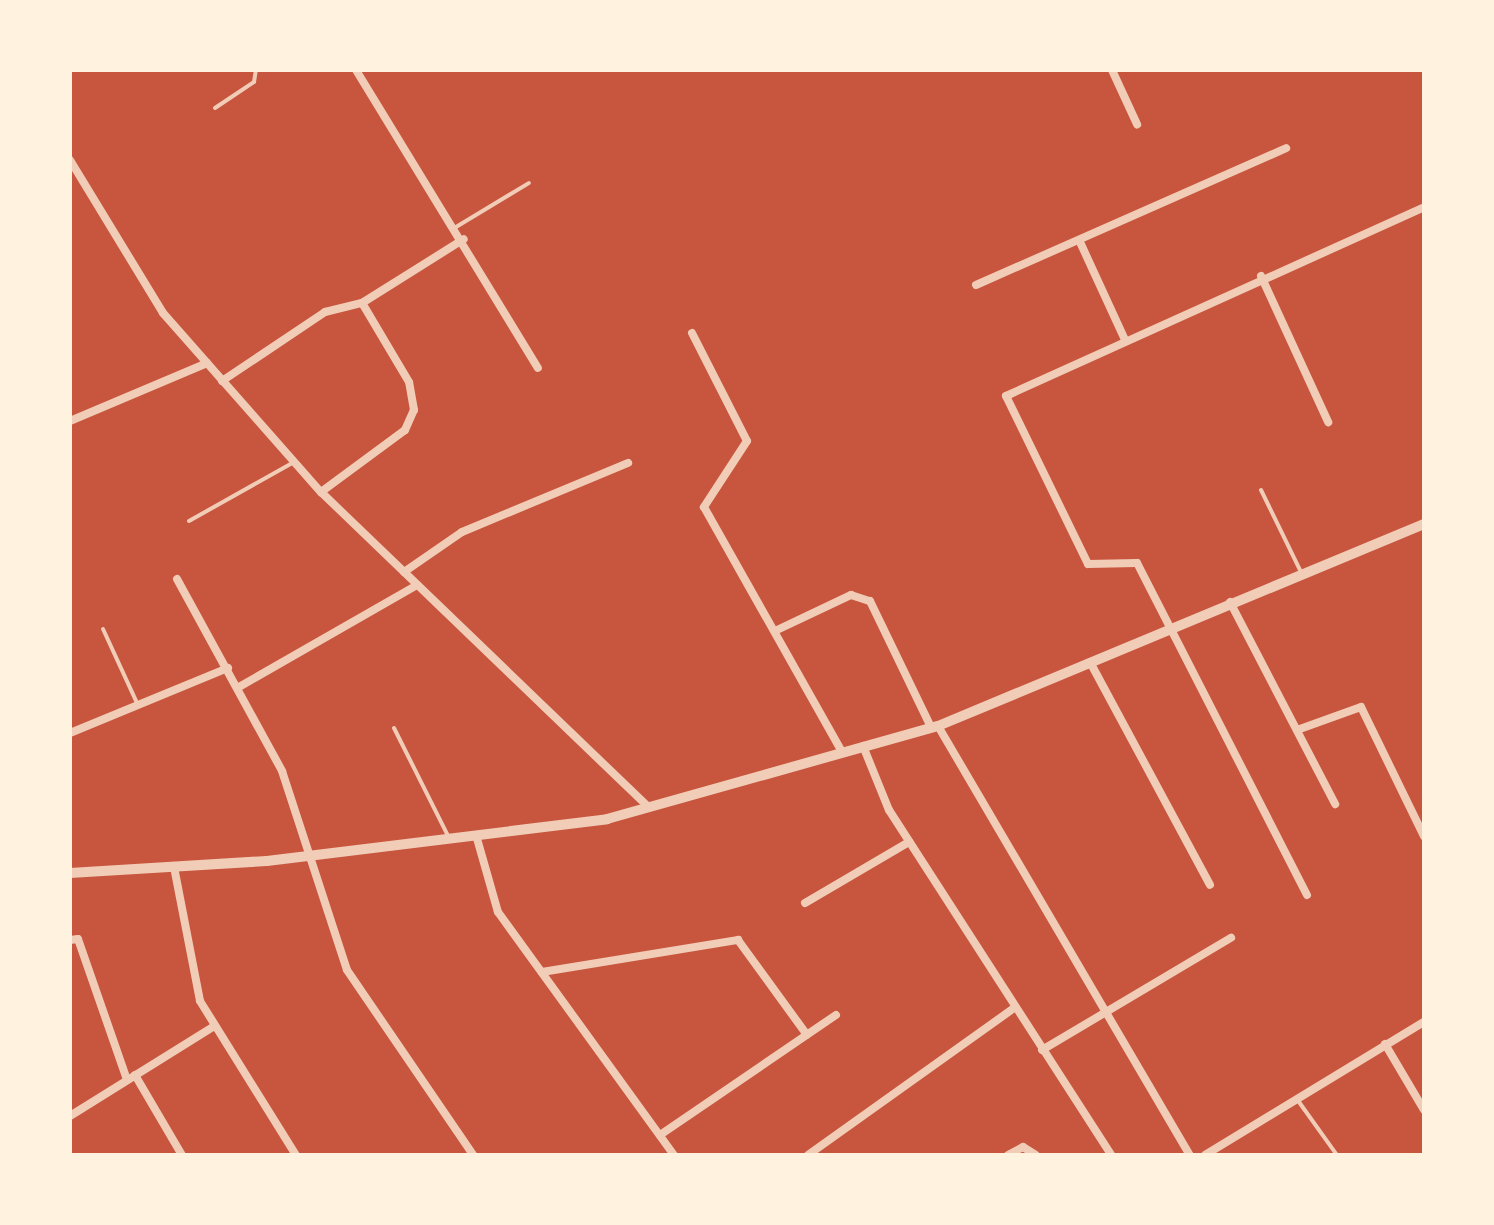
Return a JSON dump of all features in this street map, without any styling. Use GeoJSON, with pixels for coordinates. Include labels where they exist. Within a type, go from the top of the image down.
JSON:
{"type":"FeatureCollection","features":[{"type":"Feature","properties":{"kind":"street"},"geometry":{"type":"LineString","coordinates":[[356,70],[464,239],[538,368]]}},
{"type":"Feature","properties":{"kind":"street"},"geometry":{"type":"LineString","coordinates":[[1112,70],[1136,124]]}},
{"type":"Feature","properties":{"kind":"street"},"geometry":{"type":"LineString","coordinates":[[976,286],[1286,148]]}},
{"type":"Feature","properties":{"kind":"street"},"geometry":{"type":"LineString","coordinates":[[70,160],[163,312],[294,462],[646,805]]}},
{"type":"Feature","properties":{"kind":"street"},"geometry":{"type":"LineString","coordinates":[[1307,896],[1136,563],[1088,564],[1006,399],[1261,276],[1424,207]]}},
{"type":"Feature","properties":{"kind":"street"},"geometry":{"type":"LineString","coordinates":[[222,381],[325,312],[362,303],[464,239]]}},
{"type":"Feature","properties":{"kind":"street"},"geometry":{"type":"LineString","coordinates":[[1080,242],[1124,340]]}},
{"type":"Feature","properties":{"kind":"street"},"geometry":{"type":"LineString","coordinates":[[1261,276],[1328,422]]}},
{"type":"Feature","properties":{"kind":"street"},"geometry":{"type":"LineString","coordinates":[[321,492],[405,430],[414,410],[409,382],[362,303]]}},
{"type":"Feature","properties":{"kind":"street"},"geometry":{"type":"LineString","coordinates":[[692,333],[747,441],[704,507],[842,752]]}},
{"type":"Feature","properties":{"kind":"street"},"geometry":{"type":"LineString","coordinates":[[70,421],[206,363]]}},
{"type":"Feature","properties":{"kind":"street"},"geometry":{"type":"LineString","coordinates":[[404,572],[462,532],[628,463]]}},
{"type":"Feature","properties":{"kind":"street"},"geometry":{"type":"LineString","coordinates":[[70,873],[314,855],[476,835],[646,805],[935,727],[1424,524]]}},
{"type":"Feature","properties":{"kind":"street"},"geometry":{"type":"LineString","coordinates":[[177,579],[239,687],[314,855],[347,970],[473,1155]]}},
{"type":"Feature","properties":{"kind":"street"},"geometry":{"type":"LineString","coordinates":[[239,687],[417,585]]}},
{"type":"Feature","properties":{"kind":"street"},"geometry":{"type":"LineString","coordinates":[[776,630],[851,595],[870,601],[935,727],[1190,1155]]}},
{"type":"Feature","properties":{"kind":"street"},"geometry":{"type":"LineString","coordinates":[[1230,602],[1336,804]]}},
{"type":"Feature","properties":{"kind":"street"},"geometry":{"type":"LineString","coordinates":[[1090,662],[1210,885]]}},
{"type":"Feature","properties":{"kind":"street"},"geometry":{"type":"LineString","coordinates":[[70,733],[228,668]]}},
{"type":"Feature","properties":{"kind":"street"},"geometry":{"type":"LineString","coordinates":[[1297,730],[1361,707],[1424,836]]}},
{"type":"Feature","properties":{"kind":"street"},"geometry":{"type":"LineString","coordinates":[[863,746],[909,842],[1111,1155]]}},
{"type":"Feature","properties":{"kind":"street"},"geometry":{"type":"LineString","coordinates":[[476,835],[498,912],[674,1155]]}},
{"type":"Feature","properties":{"kind":"street"},"geometry":{"type":"LineString","coordinates":[[805,904],[909,842]]}},
{"type":"Feature","properties":{"kind":"street"},"geometry":{"type":"LineString","coordinates":[[174,867],[213,1026],[296,1155]]}},
{"type":"Feature","properties":{"kind":"street"},"geometry":{"type":"LineString","coordinates":[[1042,1050],[1231,938]]}},
{"type":"Feature","properties":{"kind":"street"},"geometry":{"type":"LineString","coordinates":[[70,940],[78,939],[131,1078],[182,1155]]}},
{"type":"Feature","properties":{"kind":"street"},"geometry":{"type":"LineString","coordinates":[[542,972],[738,940],[806,1035]]}},
{"type":"Feature","properties":{"kind":"street"},"geometry":{"type":"LineString","coordinates":[[808,1155],[1014,1008]]}},
{"type":"Feature","properties":{"kind":"street"},"geometry":{"type":"LineString","coordinates":[[660,1134],[836,1014]]}},
{"type":"Feature","properties":{"kind":"street"},"geometry":{"type":"LineString","coordinates":[[1204,1155],[1424,1022]]}},
{"type":"Feature","properties":{"kind":"street"},"geometry":{"type":"LineString","coordinates":[[71,1113],[213,1026]]}},
{"type":"Feature","properties":{"kind":"street"},"geometry":{"type":"LineString","coordinates":[[1385,1044],[1424,1110]]}},
{"type":"Feature","properties":{"kind":"street"},"geometry":{"type":"LineString","coordinates":[[1008,1155],[1023,1147],[1036,1155]]}},
{"type":"Feature","properties":{"kind":"lane"},"geometry":{"type":"LineString","coordinates":[[215,108],[254,82],[256,70]]}},
{"type":"Feature","properties":{"kind":"lane"},"geometry":{"type":"LineString","coordinates":[[456,227],[529,183]]}},
{"type":"Feature","properties":{"kind":"lane"},"geometry":{"type":"LineString","coordinates":[[189,521],[294,462]]}},
{"type":"Feature","properties":{"kind":"lane"},"geometry":{"type":"LineString","coordinates":[[1262,490],[1301,572]]}},
{"type":"Feature","properties":{"kind":"lane"},"geometry":{"type":"LineString","coordinates":[[103,629],[138,705]]}},
{"type":"Feature","properties":{"kind":"lane"},"geometry":{"type":"LineString","coordinates":[[394,728],[449,839]]}},
{"type":"Feature","properties":{"kind":"lane"},"geometry":{"type":"LineString","coordinates":[[1297,1098],[1337,1155]]}}]}
